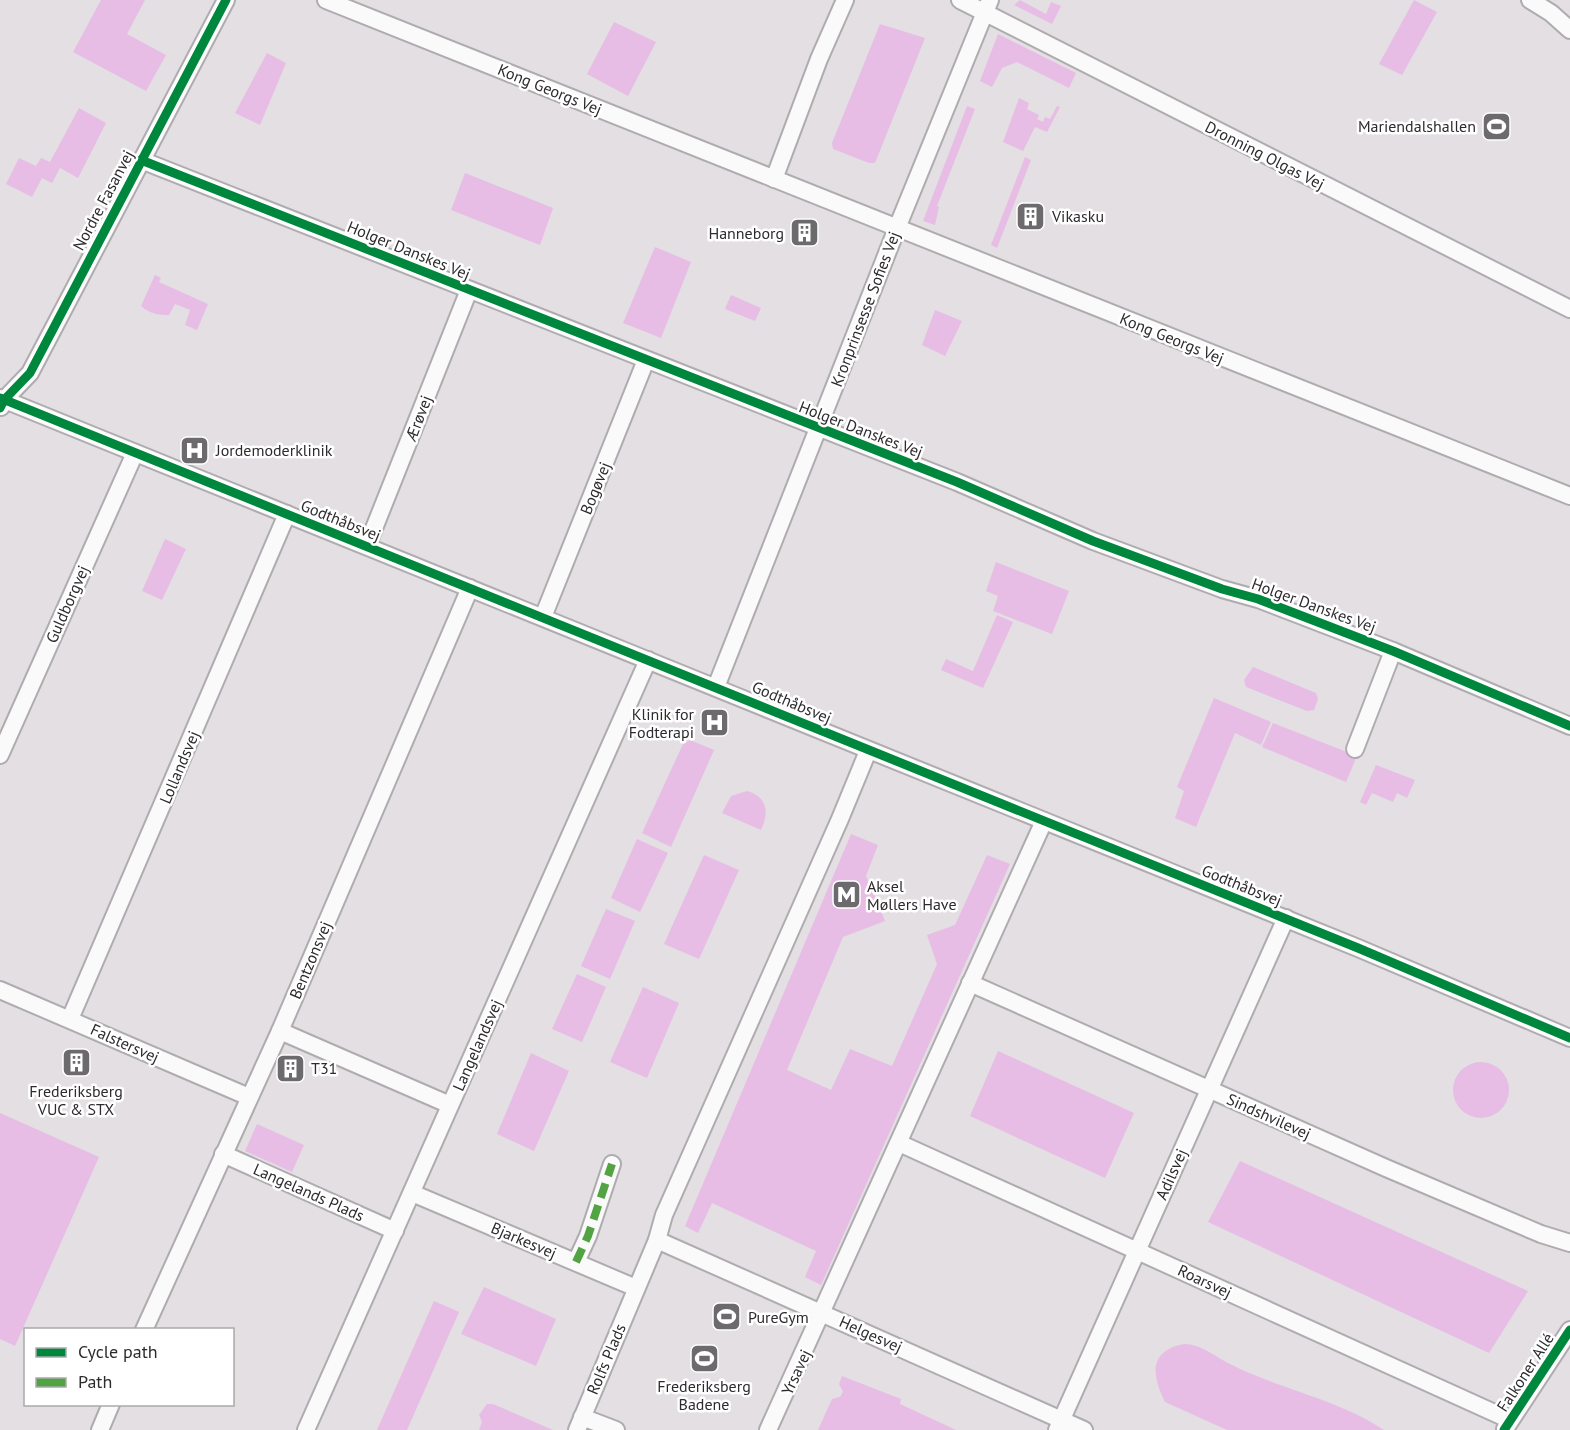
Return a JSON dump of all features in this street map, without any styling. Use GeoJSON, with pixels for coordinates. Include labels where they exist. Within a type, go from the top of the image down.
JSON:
{"type":"FeatureCollection","features":[{"type":"Feature","properties":{"kind":"street","name":"Nordre Fasanvej"},"geometry":{"type":"LineString","coordinates":[[1,402],[30,375],[226,0]]}},
{"type":"Feature","properties":{"kind":"street","name":"Kong Georgs Vej"},"geometry":{"type":"LineString","coordinates":[[326,0],[1570,496]]}},
{"type":"Feature","properties":{"kind":"street"},"geometry":{"type":"LineString","coordinates":[[774,179],[819,59],[845,0]]}},
{"type":"Feature","properties":{"kind":"street","name":"Dronning Olgas Vej"},"geometry":{"type":"LineString","coordinates":[[960,0],[986,6],[1570,309]]}},
{"type":"Feature","properties":{"kind":"street"},"geometry":{"type":"LineString","coordinates":[[1530,0],[1551,13],[1570,30]]}},
{"type":"Feature","properties":{"kind":"street","name":"Kronprinsesse Sofies Vej"},"geometry":{"type":"LineString","coordinates":[[716,687],[986,6]]}},
{"type":"Feature","properties":{"kind":"street","name":"Holger Danskes Vej"},"geometry":{"type":"LineString","coordinates":[[141,160],[957,482],[1094,541],[1222,589],[1258,598],[1393,651],[1570,726]]}},
{"type":"Feature","properties":{"kind":"street","name":"Ærøvej"},"geometry":{"type":"LineString","coordinates":[[367,546],[469,290]]}},
{"type":"Feature","properties":{"kind":"street","name":"Bogøvej"},"geometry":{"type":"LineString","coordinates":[[543,617],[646,360]]}},
{"type":"Feature","properties":{"kind":"street","name":"Godthåbsvej"},"geometry":{"type":"LineString","coordinates":[[1,402],[367,546],[868,751],[1286,918],[1570,1038]]}},
{"type":"Feature","properties":{"kind":"street","name":"Guldborgvej"},"geometry":{"type":"LineString","coordinates":[[0,755],[135,453]]}},
{"type":"Feature","properties":{"kind":"street","name":"Lollandsvej"},"geometry":{"type":"LineString","coordinates":[[70,1019],[287,514]]}},
{"type":"Feature","properties":{"kind":"street","name":"Bentzonsvej"},"geometry":{"type":"LineString","coordinates":[[144,1328],[280,1031],[470,588]]}},
{"type":"Feature","properties":{"kind":"street"},"geometry":{"type":"LineString","coordinates":[[1355,749],[1393,651]]}},
{"type":"Feature","properties":{"kind":"street","name":"Langelandsvej"},"geometry":{"type":"LineString","coordinates":[[306,1430],[648,660]]}},
{"type":"Feature","properties":{"kind":"street"},"geometry":{"type":"LineString","coordinates":[[636,1288],[657,1240],[664,1215],[868,751]]}},
{"type":"Feature","properties":{"kind":"street"},"geometry":{"type":"LineString","coordinates":[[823,1313],[1044,821]]}},
{"type":"Feature","properties":{"kind":"street","name":"Adilsvej"},"geometry":{"type":"LineString","coordinates":[[1059,1425],[1286,918]]}},
{"type":"Feature","properties":{"kind":"street","name":"Sindshvilevej"},"geometry":{"type":"LineString","coordinates":[[970,983],[1386,1168],[1541,1234],[1570,1243]]}},
{"type":"Feature","properties":{"kind":"street","name":"Falstersvej"},"geometry":{"type":"LineString","coordinates":[[0,990],[249,1097]]}},
{"type":"Feature","properties":{"kind":"street"},"geometry":{"type":"LineString","coordinates":[[280,1031],[450,1105]]}},
{"type":"Feature","properties":{"kind":"street","name":"Roarsvej"},"geometry":{"type":"LineString","coordinates":[[899,1143],[1423,1380],[1507,1425]]}},
{"type":"Feature","properties":{"kind":"street","name":"Langelands Plads"},"geometry":{"type":"LineString","coordinates":[[223,1154],[395,1231]]}},
{"type":"Feature","properties":{"kind":"street"},"geometry":{"type":"LineString","coordinates":[[576,1262],[588,1236],[612,1164]]}},
{"type":"Feature","properties":{"kind":"street","name":"Bjarkesvej"},"geometry":{"type":"LineString","coordinates":[[412,1193],[636,1288]]}},
{"type":"Feature","properties":{"kind":"street","name":"Helgesvej"},"geometry":{"type":"LineString","coordinates":[[657,1240],[823,1313],[1059,1425],[1084,1430]]}},
{"type":"Feature","properties":{"kind":"street","name":"Rolfs Plads"},"geometry":{"type":"LineString","coordinates":[[579,1424],[636,1288]]}},
{"type":"Feature","properties":{"kind":"street","name":"Yrsavej"},"geometry":{"type":"LineString","coordinates":[[768,1430],[823,1313]]}},
{"type":"Feature","properties":{"kind":"street","name":"Falkoner Allé"},"geometry":{"type":"LineString","coordinates":[[1507,1425],[1570,1330]]}},
{"type":"Feature","properties":{"kind":"street"},"geometry":{"type":"LineString","coordinates":[[100,1430],[110,1406]]}},
{"type":"Feature","properties":{"kind":"street"},"geometry":{"type":"LineString","coordinates":[[579,1424],[616,1430]]}},
{"type":"Feature","properties":{"kind":"shaded area"},"geometry":{"type":"Polygon","coordinates":[[[101,0],[145,0],[127,34],[166,55],[146,91],[73,52],[101,0]]]}},
{"type":"Feature","properties":{"kind":"shaded area"},"geometry":{"type":"Polygon","coordinates":[[[1020,0],[1046,14],[1051,2],[1061,6],[1052,24],[1014,5],[1020,0]]]}},
{"type":"Feature","properties":{"kind":"shaded area"},"geometry":{"type":"Polygon","coordinates":[[[1414,0],[1437,12],[1402,75],[1379,64],[1414,0]]]}},
{"type":"Feature","properties":{"kind":"shaded area"},"geometry":{"type":"Polygon","coordinates":[[[614,22],[656,42],[628,96],[587,74],[614,22]]]}},
{"type":"Feature","properties":{"kind":"shaded area"},"geometry":{"type":"Polygon","coordinates":[[[880,24],[925,38],[875,163],[869,163],[833,149],[832,143],[880,24]]]}},
{"type":"Feature","properties":{"kind":"shaded area"},"geometry":{"type":"Polygon","coordinates":[[[998,34],[1076,73],[1069,88],[1017,62],[1002,68],[992,87],[980,81],[998,34]]]}},
{"type":"Feature","properties":{"kind":"shaded area"},"geometry":{"type":"Polygon","coordinates":[[[267,53],[286,63],[260,125],[235,113],[267,53]]]}},
{"type":"Feature","properties":{"kind":"shaded area"},"geometry":{"type":"Polygon","coordinates":[[[1019,98],[1029,103],[1027,109],[1039,115],[1037,119],[1043,122],[1045,117],[1050,119],[1057,106],[1060,107],[1047,132],[1035,127],[1023,151],[1003,142],[1019,98]]]}},
{"type":"Feature","properties":{"kind":"shaded area"},"geometry":{"type":"Polygon","coordinates":[[[967,106],[975,109],[937,206],[939,207],[935,225],[923,221],[967,106]]]}},
{"type":"Feature","properties":{"kind":"shaded area"},"geometry":{"type":"Polygon","coordinates":[[[79,108],[106,123],[78,178],[60,168],[52,183],[42,178],[32,197],[6,184],[19,158],[36,166],[41,158],[50,162],[79,108]]]}},
{"type":"Feature","properties":{"kind":"shaded area"},"geometry":{"type":"Polygon","coordinates":[[[1025,157],[1031,160],[997,248],[991,245],[1025,157]]]}},
{"type":"Feature","properties":{"kind":"shaded area"},"geometry":{"type":"Polygon","coordinates":[[[465,173],[553,208],[540,245],[451,210],[465,173]]]}},
{"type":"Feature","properties":{"kind":"shaded area"},"geometry":{"type":"Polygon","coordinates":[[[655,247],[691,262],[661,338],[623,323],[655,247]]]}},
{"type":"Feature","properties":{"kind":"shaded area"},"geometry":{"type":"Polygon","coordinates":[[[155,275],[161,278],[159,282],[208,304],[197,330],[185,325],[190,310],[175,304],[169,315],[161,315],[141,306],[155,275]]]}},
{"type":"Feature","properties":{"kind":"shaded area"},"geometry":{"type":"Polygon","coordinates":[[[731,295],[761,308],[755,321],[725,309],[731,295]]]}},
{"type":"Feature","properties":{"kind":"shaded area"},"geometry":{"type":"Polygon","coordinates":[[[935,310],[962,321],[945,356],[922,345],[935,310]]]}},
{"type":"Feature","properties":{"kind":"shaded area"},"geometry":{"type":"Polygon","coordinates":[[[165,539],[186,549],[162,600],[142,591],[165,539]]]}},
{"type":"Feature","properties":{"kind":"shaded area"},"geometry":{"type":"Polygon","coordinates":[[[996,562],[1069,591],[1052,634],[993,611],[998,596],[986,591],[996,562]]]}},
{"type":"Feature","properties":{"kind":"shaded area"},"geometry":{"type":"Polygon","coordinates":[[[997,615],[1013,622],[983,688],[941,670],[946,659],[973,671],[997,615]]]}},
{"type":"Feature","properties":{"kind":"shaded area"},"geometry":{"type":"Polygon","coordinates":[[[1253,667],[1316,693],[1318,699],[1314,710],[1307,711],[1246,687],[1244,680],[1253,667]]]}},
{"type":"Feature","properties":{"kind":"shaded area"},"geometry":{"type":"Polygon","coordinates":[[[1214,698],[1271,722],[1261,745],[1235,733],[1196,827],[1175,818],[1184,791],[1177,787],[1214,698]]]}},
{"type":"Feature","properties":{"kind":"shaded area"},"geometry":{"type":"Polygon","coordinates":[[[1273,723],[1357,756],[1346,782],[1262,747],[1273,723]]]}},
{"type":"Feature","properties":{"kind":"shaded area"},"geometry":{"type":"Polygon","coordinates":[[[690,740],[714,750],[671,847],[642,833],[683,744],[690,740]]]}},
{"type":"Feature","properties":{"kind":"shaded area"},"geometry":{"type":"Polygon","coordinates":[[[1376,765],[1415,780],[1407,798],[1397,793],[1393,802],[1372,793],[1366,805],[1360,802],[1376,765]]]}},
{"type":"Feature","properties":{"kind":"shaded area"},"geometry":{"type":"Polygon","coordinates":[[[747,791],[759,797],[765,806],[765,818],[761,830],[722,813],[731,796],[747,791]]]}},
{"type":"Feature","properties":{"kind":"shaded area","name":"Aksel Møllers Have"},"geometry":{"type":"Polygon","coordinates":[[[851,834],[878,845],[866,876],[885,921],[843,937],[787,1070],[831,1090],[850,1049],[892,1066],[937,964],[927,935],[955,925],[987,855],[1010,864],[821,1285],[805,1277],[816,1251],[712,1203],[698,1233],[685,1226],[851,834]]]}},
{"type":"Feature","properties":{"kind":"shaded area"},"geometry":{"type":"Polygon","coordinates":[[[637,839],[668,853],[640,912],[611,898],[637,839]]]}},
{"type":"Feature","properties":{"kind":"shaded area"},"geometry":{"type":"Polygon","coordinates":[[[704,855],[739,870],[699,959],[664,944],[704,855]]]}},
{"type":"Feature","properties":{"kind":"shaded area"},"geometry":{"type":"Polygon","coordinates":[[[606,909],[635,921],[610,979],[581,966],[606,909]]]}},
{"type":"Feature","properties":{"kind":"shaded area"},"geometry":{"type":"Polygon","coordinates":[[[577,974],[606,987],[582,1042],[552,1029],[577,974]]]}},
{"type":"Feature","properties":{"kind":"shaded area"},"geometry":{"type":"Polygon","coordinates":[[[643,987],[679,1003],[647,1078],[610,1062],[643,987]]]}},
{"type":"Feature","properties":{"kind":"shaded area"},"geometry":{"type":"Polygon","coordinates":[[[998,1051],[1134,1113],[1105,1178],[970,1116],[998,1051]]]}},
{"type":"Feature","properties":{"kind":"shaded area"},"geometry":{"type":"Polygon","coordinates":[[[531,1053],[569,1071],[534,1151],[497,1134],[531,1053]]]}},
{"type":"Feature","properties":{"kind":"shaded area"},"geometry":{"type":"Polygon","coordinates":[[[1481,1062],[1492,1064],[1501,1070],[1507,1079],[1509,1090],[1507,1101],[1501,1110],[1492,1116],[1481,1118],[1470,1116],[1461,1110],[1455,1101],[1453,1090],[1455,1079],[1461,1070],[1470,1064],[1481,1062]]]}},
{"type":"Feature","properties":{"kind":"shaded area"},"geometry":{"type":"Polygon","coordinates":[[[0,1113],[99,1157],[15,1346],[0,1339],[0,1113]]]}},
{"type":"Feature","properties":{"kind":"shaded area"},"geometry":{"type":"Polygon","coordinates":[[[257,1124],[304,1145],[292,1172],[245,1151],[257,1124]]]}},
{"type":"Feature","properties":{"kind":"shaded area"},"geometry":{"type":"Polygon","coordinates":[[[1240,1161],[1528,1291],[1489,1353],[1208,1222],[1240,1161]]]}},
{"type":"Feature","properties":{"kind":"shaded area"},"geometry":{"type":"Polygon","coordinates":[[[484,1287],[556,1319],[536,1366],[461,1334],[484,1287]]]}},
{"type":"Feature","properties":{"kind":"shaded area"},"geometry":{"type":"Polygon","coordinates":[[[434,1301],[459,1312],[407,1430],[377,1430],[434,1301]]]}},
{"type":"Feature","properties":{"kind":"shaded area"},"geometry":{"type":"Polygon","coordinates":[[[1184,1344],[1202,1348],[1249,1373],[1347,1410],[1384,1430],[1227,1430],[1165,1402],[1157,1383],[1156,1366],[1164,1352],[1184,1344]]]}},
{"type":"Feature","properties":{"kind":"shaded area"},"geometry":{"type":"Polygon","coordinates":[[[842,1376],[901,1399],[900,1404],[956,1430],[818,1430],[832,1399],[840,1397],[843,1392],[839,1384],[842,1376]]]}},
{"type":"Feature","properties":{"kind":"shaded area"},"geometry":{"type":"Polygon","coordinates":[[[487,1404],[493,1404],[553,1430],[479,1430],[482,1422],[479,1415],[487,1404]]]}},
{"type":"Feature","properties":{"kind":"marked path"},"geometry":{"type":"LineString","coordinates":[[576,1262],[588,1236],[612,1164]]}},
{"type":"Feature","properties":{"kind":"cycle path"},"geometry":{"type":"LineString","coordinates":[[0,408],[4,400],[30,373],[226,0]]}},
{"type":"Feature","properties":{"kind":"cycle path"},"geometry":{"type":"LineString","coordinates":[[141,160],[957,482],[1093,541],[1222,589],[1258,599],[1393,651],[1570,726]]}},
{"type":"Feature","properties":{"kind":"cycle path"},"geometry":{"type":"LineString","coordinates":[[0,398],[1358,948],[1570,1038]]}},
{"type":"Feature","properties":{"kind":"cycle path"},"geometry":{"type":"LineString","coordinates":[[1504,1430],[1570,1330]]}},
{"type":"Feature","properties":{"kind":"place","name":"Mariendalshallen"},"geometry":{"type":"Point","coordinates":[1497,126]}},
{"type":"Feature","properties":{"kind":"place","name":"Vikasku"},"geometry":{"type":"Point","coordinates":[1031,216]}},
{"type":"Feature","properties":{"kind":"place","name":"Hanneborg"},"geometry":{"type":"Point","coordinates":[805,233]}},
{"type":"Feature","properties":{"kind":"place","name":"Jordemoderklinik"},"geometry":{"type":"Point","coordinates":[195,450]}},
{"type":"Feature","properties":{"kind":"place","name":"Klinik for Fodterapi"},"geometry":{"type":"Point","coordinates":[715,723]}},
{"type":"Feature","properties":{"kind":"place","name":"Aksel Møllers Have"},"geometry":{"type":"Point","coordinates":[846,895]}},
{"type":"Feature","properties":{"kind":"place","name":"Frederiksberg VUC & STX"},"geometry":{"type":"Point","coordinates":[76,1063]}},
{"type":"Feature","properties":{"kind":"place","name":"T31"},"geometry":{"type":"Point","coordinates":[290,1068]}},
{"type":"Feature","properties":{"kind":"place","name":"PureGym"},"geometry":{"type":"Point","coordinates":[727,1317]}},
{"type":"Feature","properties":{"kind":"place","name":"Frederiksberg Badene"},"geometry":{"type":"Point","coordinates":[704,1358]}}]}
